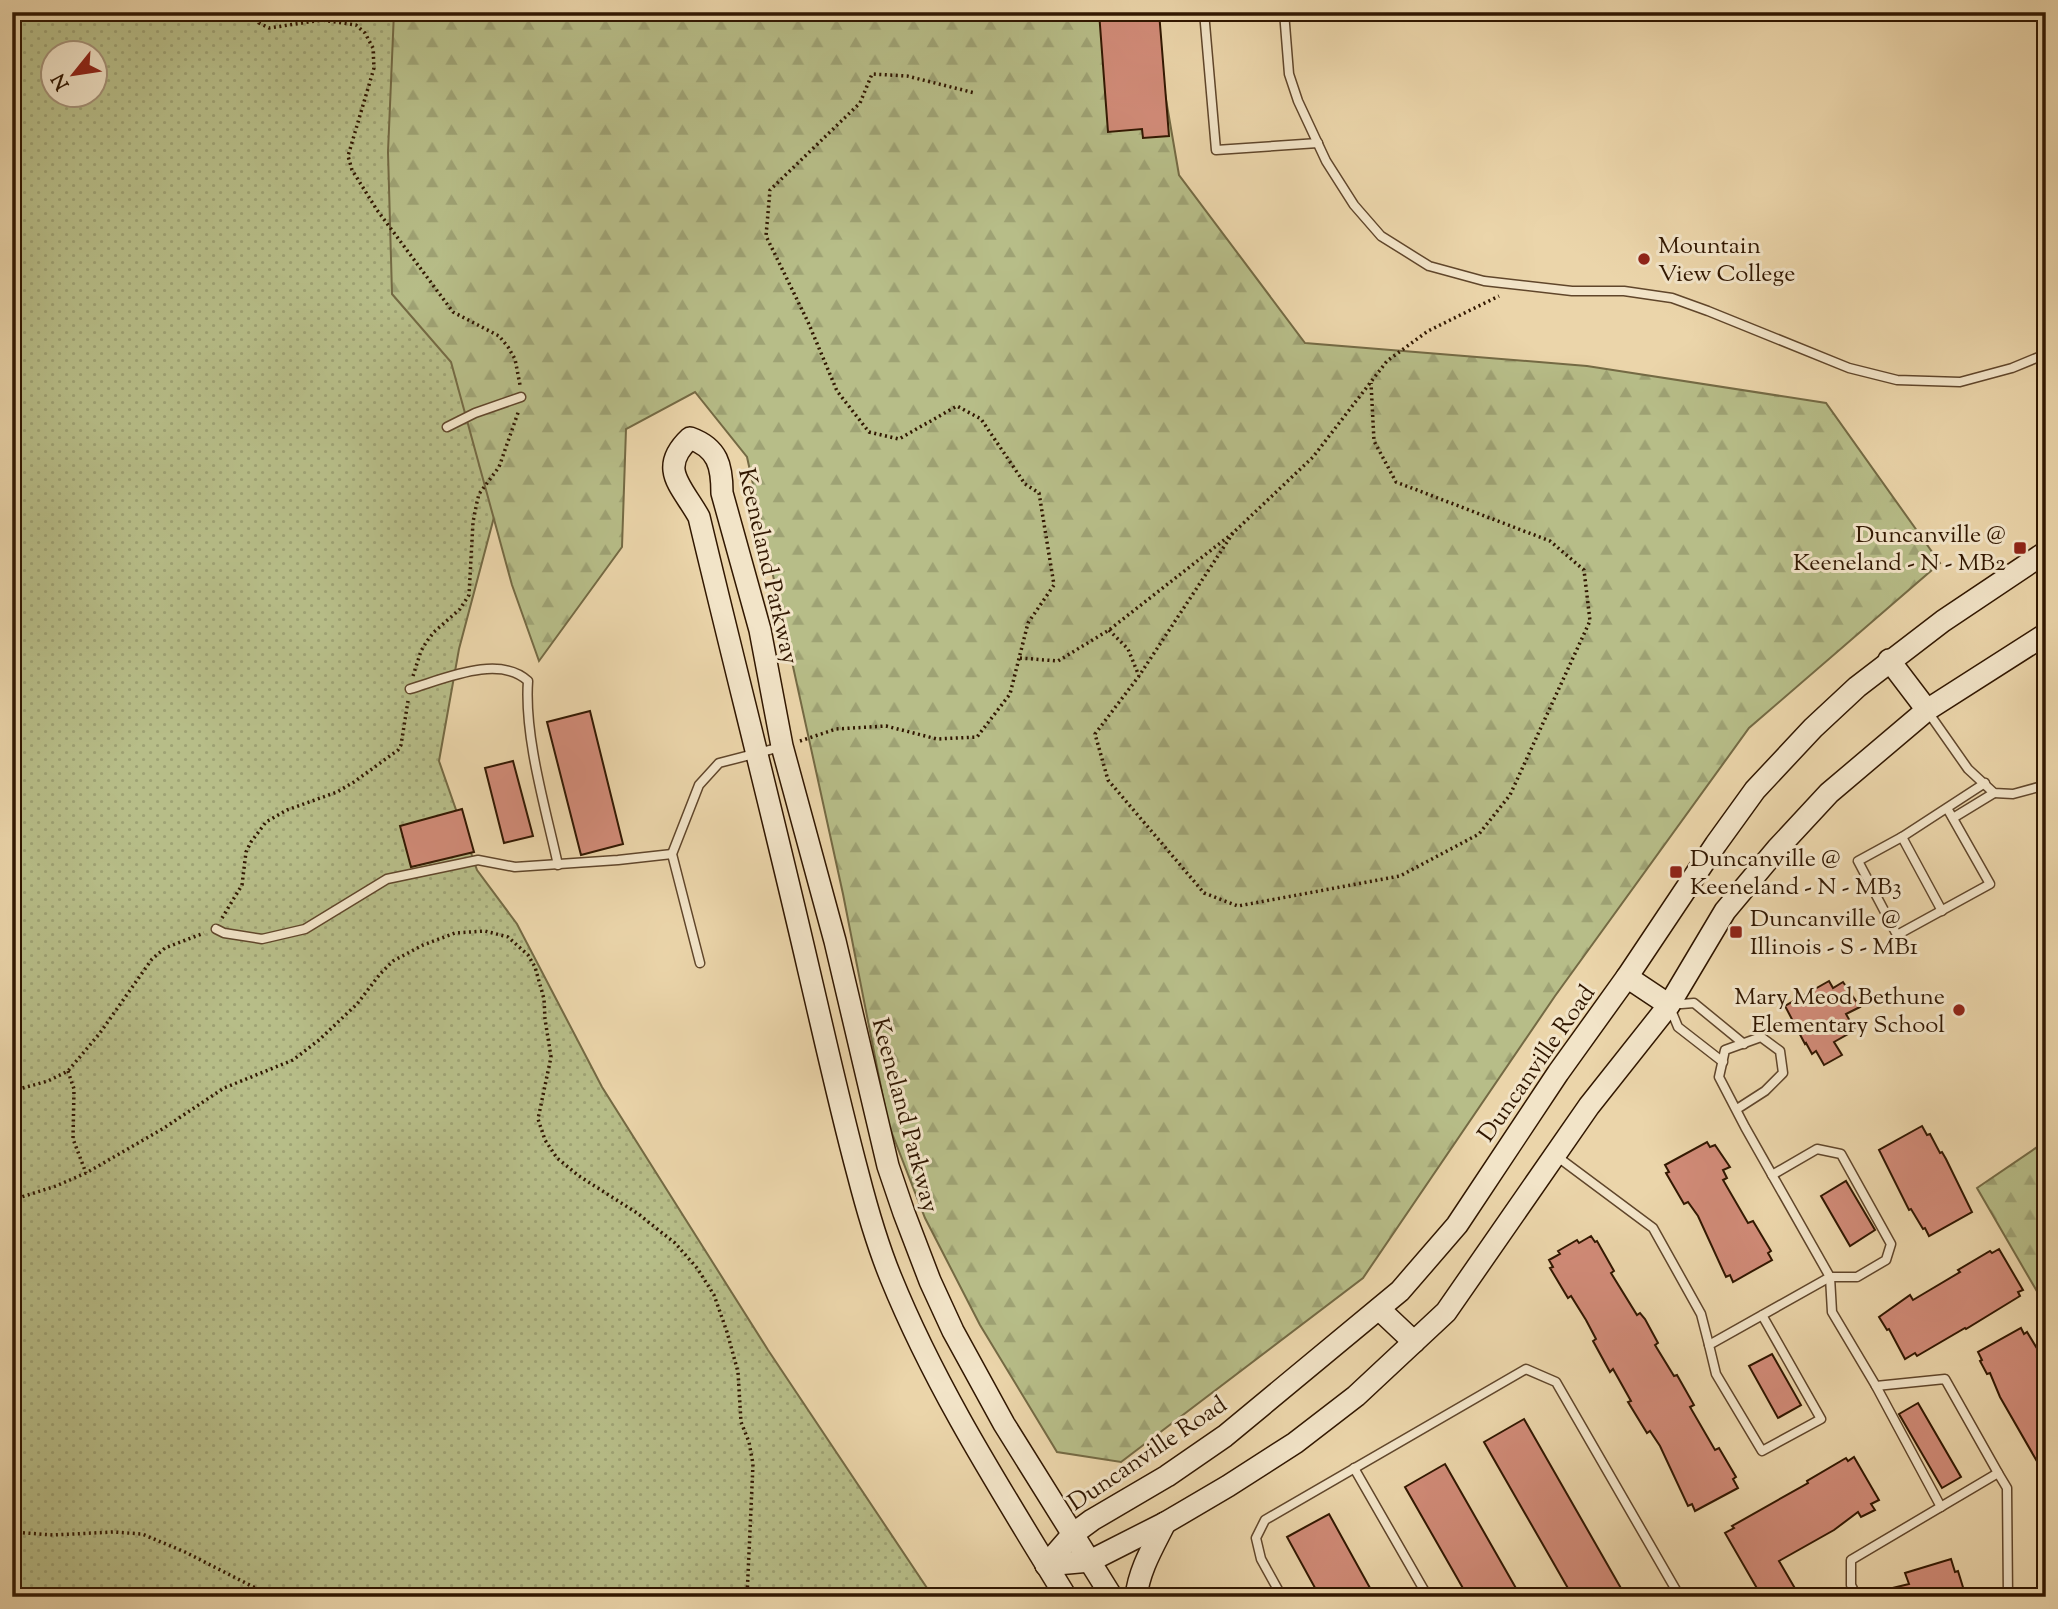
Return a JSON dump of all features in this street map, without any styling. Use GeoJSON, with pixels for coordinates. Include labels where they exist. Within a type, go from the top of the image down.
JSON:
{"type":"FeatureCollection","features":[{"type":"Feature","properties":{"kind":"main road","name":"Keeneland Parkway"},"geometry":{"type":"LineString","coordinates":[[1066,1597],[977,1451],[925,1352],[891,1279],[874,1234],[844,1122],[699,517],[676,479],[673,467],[678,449],[690,439],[707,446],[722,472],[722,493],[760,630],[782,746],[835,941],[888,1166],[900,1202],[930,1281],[953,1331],[1009,1431],[1112,1597]]}},
{"type":"Feature","properties":{"kind":"main road","name":"Duncanville Road"},"geometry":{"type":"LineString","coordinates":[[1046,1565],[1073,1534],[1167,1476],[1225,1436],[1400,1291],[1457,1225],[1558,1073],[1755,790],[1813,727],[1889,660],[2046,552]]}},
{"type":"Feature","properties":{"kind":"main road"},"geometry":{"type":"LineString","coordinates":[[1046,1565],[1090,1561],[1165,1523],[1295,1443],[1356,1396],[1446,1312],[1589,1106],[1669,1005],[1725,911],[1777,849],[1829,793],[1927,710],[2046,634]]}},
{"type":"Feature","properties":{"kind":"main road"},"geometry":{"type":"LineString","coordinates":[[1889,660],[1927,710]]}},
{"type":"Feature","properties":{"kind":"main road"},"geometry":{"type":"LineString","coordinates":[[1627,977],[1669,1005]]}},
{"type":"Feature","properties":{"kind":"main road"},"geometry":{"type":"LineString","coordinates":[[1379,1309],[1414,1342]]}},
{"type":"Feature","properties":{"kind":"main road"},"geometry":{"type":"LineString","coordinates":[[977,1451],[1009,1431]]}},
{"type":"Feature","properties":{"kind":"main road"},"geometry":{"type":"LineString","coordinates":[[1136,1597],[1144,1565],[1165,1523]]}},
{"type":"Feature","properties":{"kind":"lane"},"geometry":{"type":"LineString","coordinates":[[1204,12],[1216,150],[1318,143]]}},
{"type":"Feature","properties":{"kind":"lane"},"geometry":{"type":"LineString","coordinates":[[1283,12],[1289,74],[1298,101],[1326,161],[1354,205],[1381,236],[1429,266],[1484,281],[1572,291],[1624,290],[1672,298],[1849,368],[1897,380],[1960,382],[2012,368],[2046,354]]}},
{"type":"Feature","properties":{"kind":"lane"},"geometry":{"type":"LineString","coordinates":[[447,427],[475,413],[521,397]]}},
{"type":"Feature","properties":{"kind":"lane"},"geometry":{"type":"LineString","coordinates":[[410,689],[472,671],[502,668],[520,674],[528,681],[527,700],[536,765],[558,865]]}},
{"type":"Feature","properties":{"kind":"lane"},"geometry":{"type":"LineString","coordinates":[[1927,710],[1968,769],[1994,793]]}},
{"type":"Feature","properties":{"kind":"lane"},"geometry":{"type":"LineString","coordinates":[[701,963],[672,855],[699,785],[719,764],[782,746]]}},
{"type":"Feature","properties":{"kind":"lane"},"geometry":{"type":"LineString","coordinates":[[1947,808],[1990,884],[1897,935],[1858,861],[1985,783]]}},
{"type":"Feature","properties":{"kind":"lane"},"geometry":{"type":"LineString","coordinates":[[1953,818],[1994,793],[2013,794],[2046,785]]}},
{"type":"Feature","properties":{"kind":"lane"},"geometry":{"type":"LineString","coordinates":[[1902,836],[1942,911]]}},
{"type":"Feature","properties":{"kind":"lane"},"geometry":{"type":"LineString","coordinates":[[216,929],[224,933],[262,939],[305,929],[387,879],[478,860],[515,867],[672,855]]}},
{"type":"Feature","properties":{"kind":"lane"},"geometry":{"type":"LineString","coordinates":[[1723,1062],[1678,1027],[1669,1005],[1694,1003],[1744,1044]]}},
{"type":"Feature","properties":{"kind":"lane"},"geometry":{"type":"LineString","coordinates":[[1737,1108],[1765,1091],[1783,1073],[1780,1051],[1761,1037],[1725,1050],[1719,1077],[1830,1277],[1832,1312],[1876,1386],[1941,1507]]}},
{"type":"Feature","properties":{"kind":"lane"},"geometry":{"type":"LineString","coordinates":[[1709,1345],[1830,1277],[1857,1277],[1886,1260],[1891,1244],[1841,1154],[1817,1149],[1772,1175]]}},
{"type":"Feature","properties":{"kind":"lane"},"geometry":{"type":"LineString","coordinates":[[1555,1155],[1653,1228],[1701,1314],[1716,1374],[1762,1451],[1821,1419],[1762,1315]]}},
{"type":"Feature","properties":{"kind":"lane"},"geometry":{"type":"LineString","coordinates":[[1282,1597],[1261,1559],[1256,1538],[1265,1520],[1526,1369],[1556,1382],[1680,1597]]}},
{"type":"Feature","properties":{"kind":"lane"},"geometry":{"type":"LineString","coordinates":[[1876,1386],[1945,1379],[2007,1488],[2008,1597]]}},
{"type":"Feature","properties":{"kind":"lane"},"geometry":{"type":"LineString","coordinates":[[1354,1468],[1428,1597]]}},
{"type":"Feature","properties":{"kind":"lane"},"geometry":{"type":"LineString","coordinates":[[1857,1597],[1851,1585],[1851,1560],[1998,1473]]}},
{"type":"Feature","properties":{"kind":"path"},"geometry":{"type":"LineString","coordinates":[[12,1091],[48,1081],[68,1071],[100,1034],[159,953],[190,937],[216,929],[242,885],[246,852],[266,822],[276,815],[337,792],[398,750],[416,662],[426,641],[460,609],[469,595],[473,522],[479,494],[499,467],[519,412],[521,397],[515,359],[508,347],[499,336],[453,312],[377,210],[349,163],[348,156],[374,68],[373,48],[365,33],[356,25],[322,20],[270,28],[259,23],[256,12]]}},
{"type":"Feature","properties":{"kind":"path"},"geometry":{"type":"LineString","coordinates":[[782,746],[836,729],[887,726],[937,740],[977,737],[1010,694],[1028,624],[1054,585],[1039,493],[1025,484],[981,419],[957,406],[899,439],[869,432],[837,391],[808,322],[766,236],[771,190],[860,103],[872,74],[907,76],[975,93]]}},
{"type":"Feature","properties":{"kind":"path"},"geometry":{"type":"LineString","coordinates":[[1020,658],[1058,661],[1109,630],[1233,533],[1313,457],[1387,361],[1428,331],[1521,285]]}},
{"type":"Feature","properties":{"kind":"path"},"geometry":{"type":"LineString","coordinates":[[1233,533],[1139,676],[1095,734],[1108,780],[1204,893],[1238,906],[1401,876],[1479,834],[1510,795],[1590,621],[1584,570],[1550,541],[1396,482],[1374,441],[1371,383]]}},
{"type":"Feature","properties":{"kind":"path"},"geometry":{"type":"LineString","coordinates":[[1109,630],[1128,649],[1139,676]]}},
{"type":"Feature","properties":{"kind":"path"},"geometry":{"type":"LineString","coordinates":[[12,1200],[86,1174],[164,1128],[224,1088],[293,1060],[357,1004],[393,961],[423,945],[455,933],[485,931],[508,937],[528,955],[535,967],[544,999],[551,1057],[538,1119],[545,1140],[557,1158],[579,1176],[637,1213],[675,1243],[697,1268],[714,1295],[738,1372],[741,1422],[749,1442],[753,1464],[747,1597]]}},
{"type":"Feature","properties":{"kind":"path"},"geometry":{"type":"LineString","coordinates":[[68,1071],[74,1088],[74,1139],[86,1174]]}},
{"type":"Feature","properties":{"kind":"path"},"geometry":{"type":"LineString","coordinates":[[12,1532],[53,1535],[113,1532],[142,1534],[185,1552],[273,1597]]}},
{"type":"Feature","properties":{"kind":"path"},"geometry":{"type":"LineString","coordinates":[[225,1597],[234,1593],[262,1591]]}},
{"type":"Feature","properties":{"kind":"green space"},"geometry":{"type":"Polygon","coordinates":[[[12,12],[451,12],[528,389],[459,649],[439,761],[477,870],[517,924],[602,1087],[768,1350],[933,1597],[12,1597],[12,12]]]}},
{"type":"Feature","properties":{"kind":"green space"},"geometry":{"type":"Polygon","coordinates":[[[394,12],[1151,12],[1179,175],[1305,343],[1587,366],[1826,403],[1940,563],[1749,728],[1555,996],[1363,1278],[1121,1462],[1057,1452],[980,1325],[925,1218],[888,1123],[843,894],[747,457],[695,392],[626,429],[622,547],[539,661],[512,585],[451,362],[392,294],[388,152],[394,12]]]}},
{"type":"Feature","properties":{"kind":"green space"},"geometry":{"type":"Polygon","coordinates":[[[2046,1141],[2046,1307],[1977,1188],[2046,1141]]]}},
{"type":"Feature","properties":{"kind":"building"},"geometry":{"type":"Polygon","coordinates":[[[1099,12],[1159,12],[1169,136],[1143,138],[1142,129],[1108,132],[1099,12]]]}},
{"type":"Feature","properties":{"kind":"building"},"geometry":{"type":"Polygon","coordinates":[[[590,711],[623,844],[581,855],[547,722],[590,711]]]}},
{"type":"Feature","properties":{"kind":"building"},"geometry":{"type":"Polygon","coordinates":[[[513,761],[533,836],[504,843],[485,768],[513,761]]]}},
{"type":"Feature","properties":{"kind":"building"},"geometry":{"type":"Polygon","coordinates":[[[462,809],[474,852],[411,867],[400,826],[462,809]]]}},
{"type":"Feature","properties":{"kind":"building"},"geometry":{"type":"Polygon","coordinates":[[[1829,981],[1833,988],[1843,982],[1860,1007],[1846,1014],[1855,1030],[1834,1042],[1842,1055],[1824,1065],[1816,1051],[1812,1054],[1805,1044],[1785,1006],[1829,981]]]}},
{"type":"Feature","properties":{"kind":"building"},"geometry":{"type":"Polygon","coordinates":[[[1922,1126],[1927,1135],[1930,1134],[1940,1153],[1942,1152],[1972,1212],[1929,1236],[1911,1209],[1909,1210],[1879,1150],[1922,1126]]]}},
{"type":"Feature","properties":{"kind":"building"},"geometry":{"type":"Polygon","coordinates":[[[1707,1142],[1710,1147],[1715,1145],[1730,1167],[1723,1170],[1727,1178],[1723,1180],[1748,1223],[1753,1221],[1771,1251],[1768,1253],[1772,1260],[1733,1282],[1730,1275],[1726,1277],[1698,1216],[1688,1202],[1684,1204],[1666,1173],[1669,1172],[1665,1165],[1707,1142]]]}},
{"type":"Feature","properties":{"kind":"building"},"geometry":{"type":"Polygon","coordinates":[[[1846,1181],[1875,1230],[1850,1246],[1821,1196],[1846,1181]]]}},
{"type":"Feature","properties":{"kind":"building"},"geometry":{"type":"Polygon","coordinates":[[[1591,1236],[1597,1241],[1614,1271],[1611,1273],[1637,1315],[1640,1313],[1645,1319],[1658,1343],[1655,1345],[1674,1376],[1677,1375],[1694,1405],[1690,1407],[1715,1450],[1719,1448],[1736,1477],[1733,1479],[1738,1488],[1695,1511],[1692,1504],[1688,1506],[1660,1446],[1650,1431],[1647,1433],[1628,1402],[1631,1401],[1613,1369],[1610,1372],[1593,1341],[1596,1339],[1586,1320],[1571,1296],[1568,1298],[1550,1268],[1553,1267],[1549,1260],[1560,1254],[1558,1251],[1577,1240],[1579,1243],[1591,1236]]]}},
{"type":"Feature","properties":{"kind":"building"},"geometry":{"type":"Polygon","coordinates":[[[1999,1249],[2023,1290],[2018,1292],[2020,1296],[1917,1356],[1915,1353],[1905,1359],[1889,1329],[1887,1330],[1879,1317],[1910,1295],[1913,1300],[1990,1251],[1992,1253],[1999,1249]]]}},
{"type":"Feature","properties":{"kind":"building"},"geometry":{"type":"Polygon","coordinates":[[[2021,1328],[2024,1334],[2027,1332],[2041,1355],[2046,1352],[2046,1477],[2000,1397],[1990,1373],[1987,1374],[1978,1352],[2021,1328]]]}},
{"type":"Feature","properties":{"kind":"building"},"geometry":{"type":"Polygon","coordinates":[[[1772,1354],[1801,1405],[1778,1418],[1749,1366],[1772,1354]]]}},
{"type":"Feature","properties":{"kind":"building"},"geometry":{"type":"Polygon","coordinates":[[[1918,1403],[1961,1477],[1942,1488],[1899,1414],[1918,1403]]]}},
{"type":"Feature","properties":{"kind":"building"},"geometry":{"type":"Polygon","coordinates":[[[1524,1419],[1626,1597],[1573,1597],[1484,1442],[1524,1419]]]}},
{"type":"Feature","properties":{"kind":"building"},"geometry":{"type":"Polygon","coordinates":[[[1854,1457],[1879,1500],[1871,1504],[1875,1510],[1861,1517],[1858,1512],[1834,1530],[1779,1561],[1800,1597],[1762,1597],[1725,1533],[1734,1528],[1732,1526],[1846,1458],[1848,1461],[1854,1457]]]}},
{"type":"Feature","properties":{"kind":"building"},"geometry":{"type":"Polygon","coordinates":[[[1445,1464],[1521,1597],[1468,1597],[1405,1487],[1445,1464]]]}},
{"type":"Feature","properties":{"kind":"building"},"geometry":{"type":"Polygon","coordinates":[[[1329,1514],[1375,1597],[1320,1597],[1287,1537],[1329,1514]]]}},
{"type":"Feature","properties":{"kind":"building"},"geometry":{"type":"Polygon","coordinates":[[[1951,1559],[1955,1572],[1958,1571],[1966,1597],[1881,1597],[1880,1591],[1909,1584],[1905,1573],[1951,1559]]]}},
{"type":"Feature","properties":{"kind":"place","name":"Mountain View College"},"geometry":{"type":"Point","coordinates":[1644,259]}},
{"type":"Feature","properties":{"kind":"place","name":"Duncanville @ Keeneland - N - MB2"},"geometry":{"type":"Point","coordinates":[2020,548]}},
{"type":"Feature","properties":{"kind":"place","name":"Duncanville @ Keeneland - N - MB3"},"geometry":{"type":"Point","coordinates":[1676,872]}},
{"type":"Feature","properties":{"kind":"place","name":"Duncanville @ Illinois - S - MB1"},"geometry":{"type":"Point","coordinates":[1736,932]}},
{"type":"Feature","properties":{"kind":"place","name":"Mary Meod Bethune Elementary School"},"geometry":{"type":"Point","coordinates":[1959,1010]}}]}
